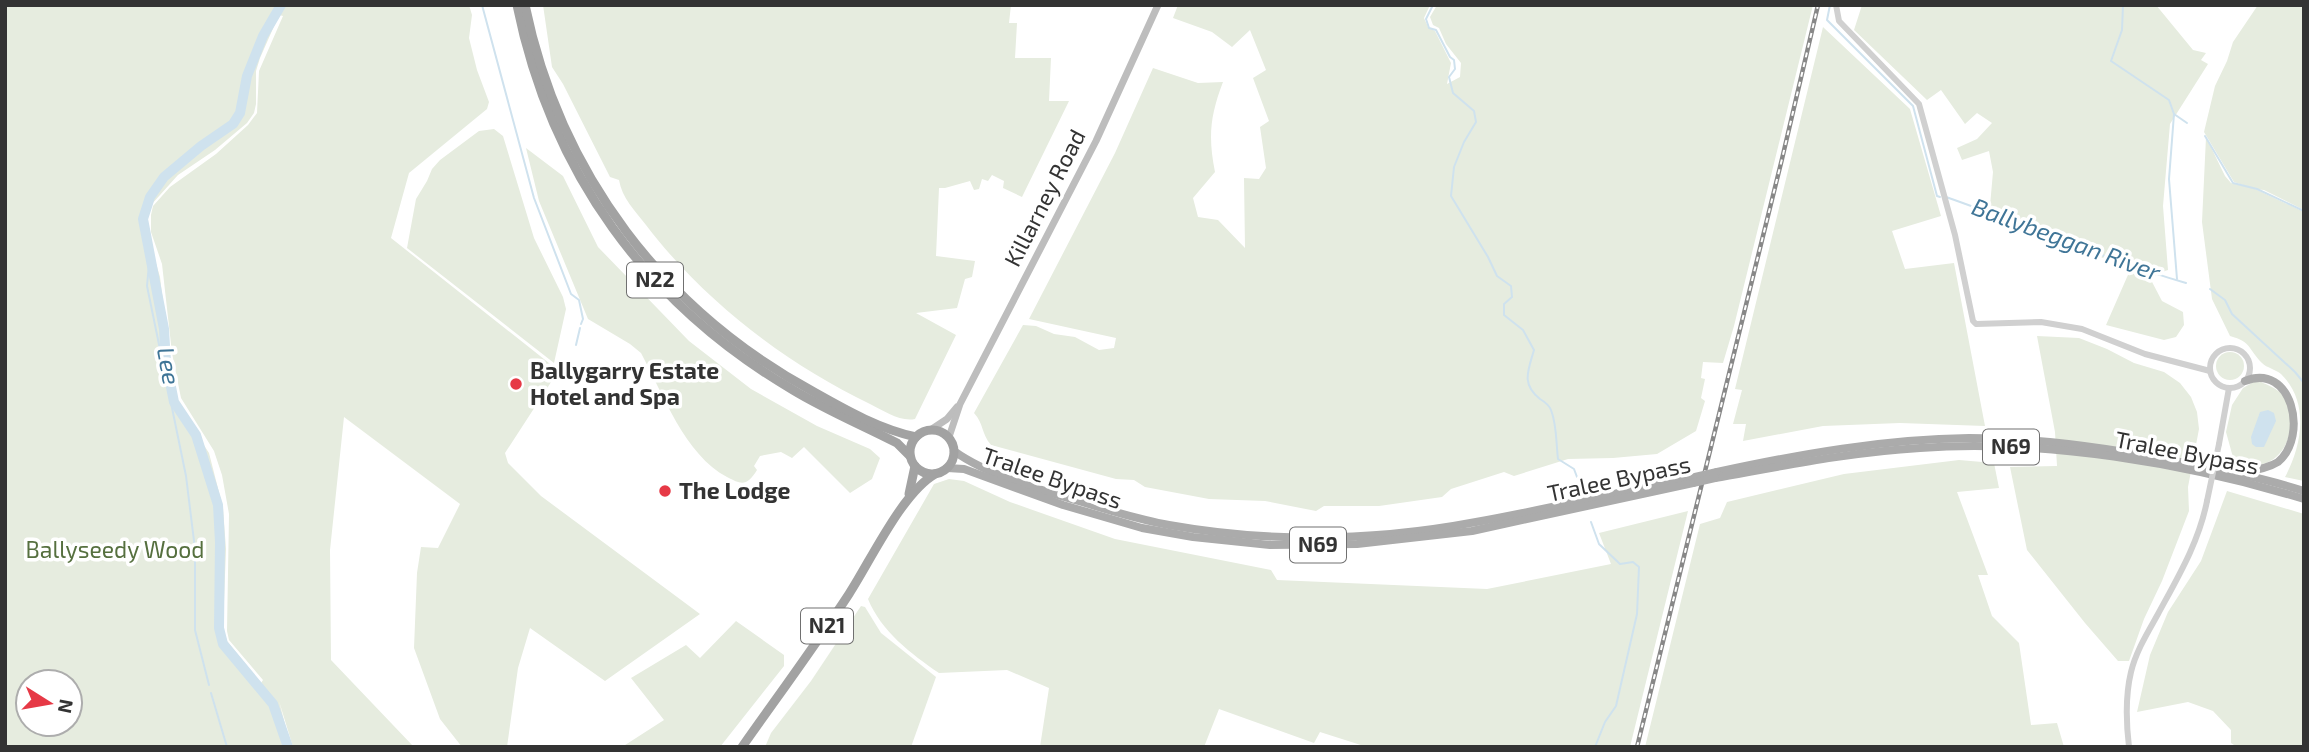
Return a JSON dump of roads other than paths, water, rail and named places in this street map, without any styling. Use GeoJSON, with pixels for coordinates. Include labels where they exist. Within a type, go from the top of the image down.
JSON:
{"type":"FeatureCollection","features":[{"type":"Feature","properties":{"kind":"highway","name":"N22"},"geometry":{"type":"LineString","coordinates":[[517,5],[540,93],[573,167],[615,233],[640,264],[691,317],[743,358],[792,390],[897,443],[910,456],[915,466]]}},
{"type":"Feature","properties":{"kind":"highway","name":"N22"},"geometry":{"type":"LineString","coordinates":[[525,5],[546,83],[581,162],[624,230],[653,264],[695,308],[749,353],[860,417],[916,437]]}},
{"type":"Feature","properties":{"kind":"highway"},"geometry":{"type":"LineString","coordinates":[[910,456],[911,445],[921,432],[932,429],[949,437],[954,451],[947,468],[935,474],[924,473],[915,466]]}},
{"type":"Feature","properties":{"kind":"highway","name":"N21"},"geometry":{"type":"LineString","coordinates":[[906,502],[915,466]]}},
{"type":"Feature","properties":{"kind":"highway","name":"N21"},"geometry":{"type":"LineString","coordinates":[[742,747],[850,592],[906,502],[924,480],[935,474]]}},
{"type":"Feature","properties":{"kind":"main road","name":"Killarney Road"},"geometry":{"type":"LineString","coordinates":[[949,437],[960,404],[1096,141],[1158,5]]}},
{"type":"Feature","properties":{"kind":"main road"},"geometry":{"type":"LineString","coordinates":[[2235,473],[2278,462],[2293,443],[2296,430],[2297,415],[2294,402],[2288,393],[2268,379],[2256,377],[2245,381]]}},
{"type":"Feature","properties":{"kind":"main road","name":"Killarney Road"},"geometry":{"type":"LineString","coordinates":[[932,429],[947,419],[960,404]]}},
{"type":"Feature","properties":{"kind":"main road","name":"Tralee Bypass"},"geometry":{"type":"LineString","coordinates":[[947,468],[964,469],[1063,505],[1142,528],[1193,537],[1270,545],[1357,544],[1472,531],[1787,457],[1865,445],[1968,438],[2092,446],[2203,466],[2304,491]]}},
{"type":"Feature","properties":{"kind":"main road","name":"Tralee Bypass"},"geometry":{"type":"LineString","coordinates":[[1716,475],[1820,458],[1922,447],[2018,447],[2097,454],[2173,468],[2304,499]]}},
{"type":"Feature","properties":{"kind":"main road","name":"Tralee Bypass"},"geometry":{"type":"LineString","coordinates":[[954,451],[992,471],[1062,497],[1116,512],[1169,525],[1274,537],[1362,536],[1476,522],[1694,480]]}},
{"type":"Feature","properties":{"kind":"street"},"geometry":{"type":"LineString","coordinates":[[1836,5],[1839,21],[1919,104],[1955,235],[1973,321],[1976,324],[2041,322],[2082,329],[2146,354],[2210,371]]}},
{"type":"Feature","properties":{"kind":"street"},"geometry":{"type":"LineString","coordinates":[[2231,348],[2242,353],[2250,370],[2245,381],[2229,388],[2214,381],[2210,371],[2211,360],[2219,351],[2231,348]]}},
{"type":"Feature","properties":{"kind":"street"},"geometry":{"type":"LineString","coordinates":[[2129,747],[2126,709],[2131,670],[2138,651],[2199,534],[2229,388]]}},
{"type":"Feature","properties":{"kind":"water"},"geometry":{"type":"Polygon","coordinates":[[[2268,410],[2274,413],[2276,421],[2264,447],[2256,447],[2252,444],[2251,437],[2260,412],[2268,410]]]}},
{"type":"Feature","properties":{"kind":"waterway","name":"Lee"},"geometry":{"type":"LineString","coordinates":[[281,5],[263,36],[247,76],[240,113],[233,124],[164,177],[150,197],[143,219],[164,329],[166,362],[174,402],[196,435],[218,505],[219,628],[223,644],[273,704],[288,747]]}},
{"type":"Feature","properties":{"kind":"waterway"},"geometry":{"type":"LineString","coordinates":[[482,5],[534,198],[571,294],[579,300],[583,319],[581,324]]}},
{"type":"Feature","properties":{"kind":"waterway"},"geometry":{"type":"LineString","coordinates":[[1433,5],[1426,19],[1429,28],[1436,30],[1454,60],[1455,69],[1449,77],[1453,93],[1474,111],[1476,122],[1454,167],[1451,196],[1497,276],[1511,286],[1512,297],[1504,304],[1504,315],[1523,330],[1534,350],[1528,371],[1530,388],[1551,410],[1558,459],[1574,469],[1577,477]]}},
{"type":"Feature","properties":{"kind":"waterway","name":"Ballybeggan River"},"geometry":{"type":"LineString","coordinates":[[1830,5],[1827,20],[1913,106],[1937,196],[1940,197]]}},
{"type":"Feature","properties":{"kind":"waterway"},"geometry":{"type":"LineString","coordinates":[[2123,5],[2122,30],[2111,61],[2169,100],[2174,114],[2187,123]]}},
{"type":"Feature","properties":{"kind":"waterway"},"geometry":{"type":"LineString","coordinates":[[2174,114],[2169,179],[2177,279]]}},
{"type":"Feature","properties":{"kind":"waterway"},"geometry":{"type":"LineString","coordinates":[[2205,136],[2233,183],[2257,189],[2304,211]]}},
{"type":"Feature","properties":{"kind":"waterway","name":"Ballybeggan River"},"geometry":{"type":"LineString","coordinates":[[1946,197],[2095,253],[2186,283]]}},
{"type":"Feature","properties":{"kind":"waterway"},"geometry":{"type":"LineString","coordinates":[[150,254],[147,286],[186,476],[195,549],[195,630],[209,685]]}},
{"type":"Feature","properties":{"kind":"waterway","name":"Ballybeggan River"},"geometry":{"type":"LineString","coordinates":[[2210,289],[2225,300],[2232,314],[2304,383]]}},
{"type":"Feature","properties":{"kind":"waterway"},"geometry":{"type":"LineString","coordinates":[[576,345],[580,328]]}},
{"type":"Feature","properties":{"kind":"waterway"},"geometry":{"type":"LineString","coordinates":[[1591,522],[1599,544],[1620,564],[1633,562],[1639,567],[1637,614],[1616,706],[1605,722],[1595,747]]}},
{"type":"Feature","properties":{"kind":"waterway"},"geometry":{"type":"LineString","coordinates":[[211,693],[227,747]]}},
{"type":"Feature","properties":{"kind":"railway"},"geometry":{"type":"LineString","coordinates":[[1637,747],[1818,5]]}},
{"type":"Feature","properties":{"kind":"place","name":"Ballygarry Estate Hotel and Spa"},"geometry":{"type":"Point","coordinates":[516,384]}},
{"type":"Feature","properties":{"kind":"place","name":"The Lodge"},"geometry":{"type":"Point","coordinates":[665,491]}},
{"type":"Feature","properties":{"kind":"park label","name":"Ballyseedy Wood"},"geometry":{"type":"Point","coordinates":[115,550]}}]}
